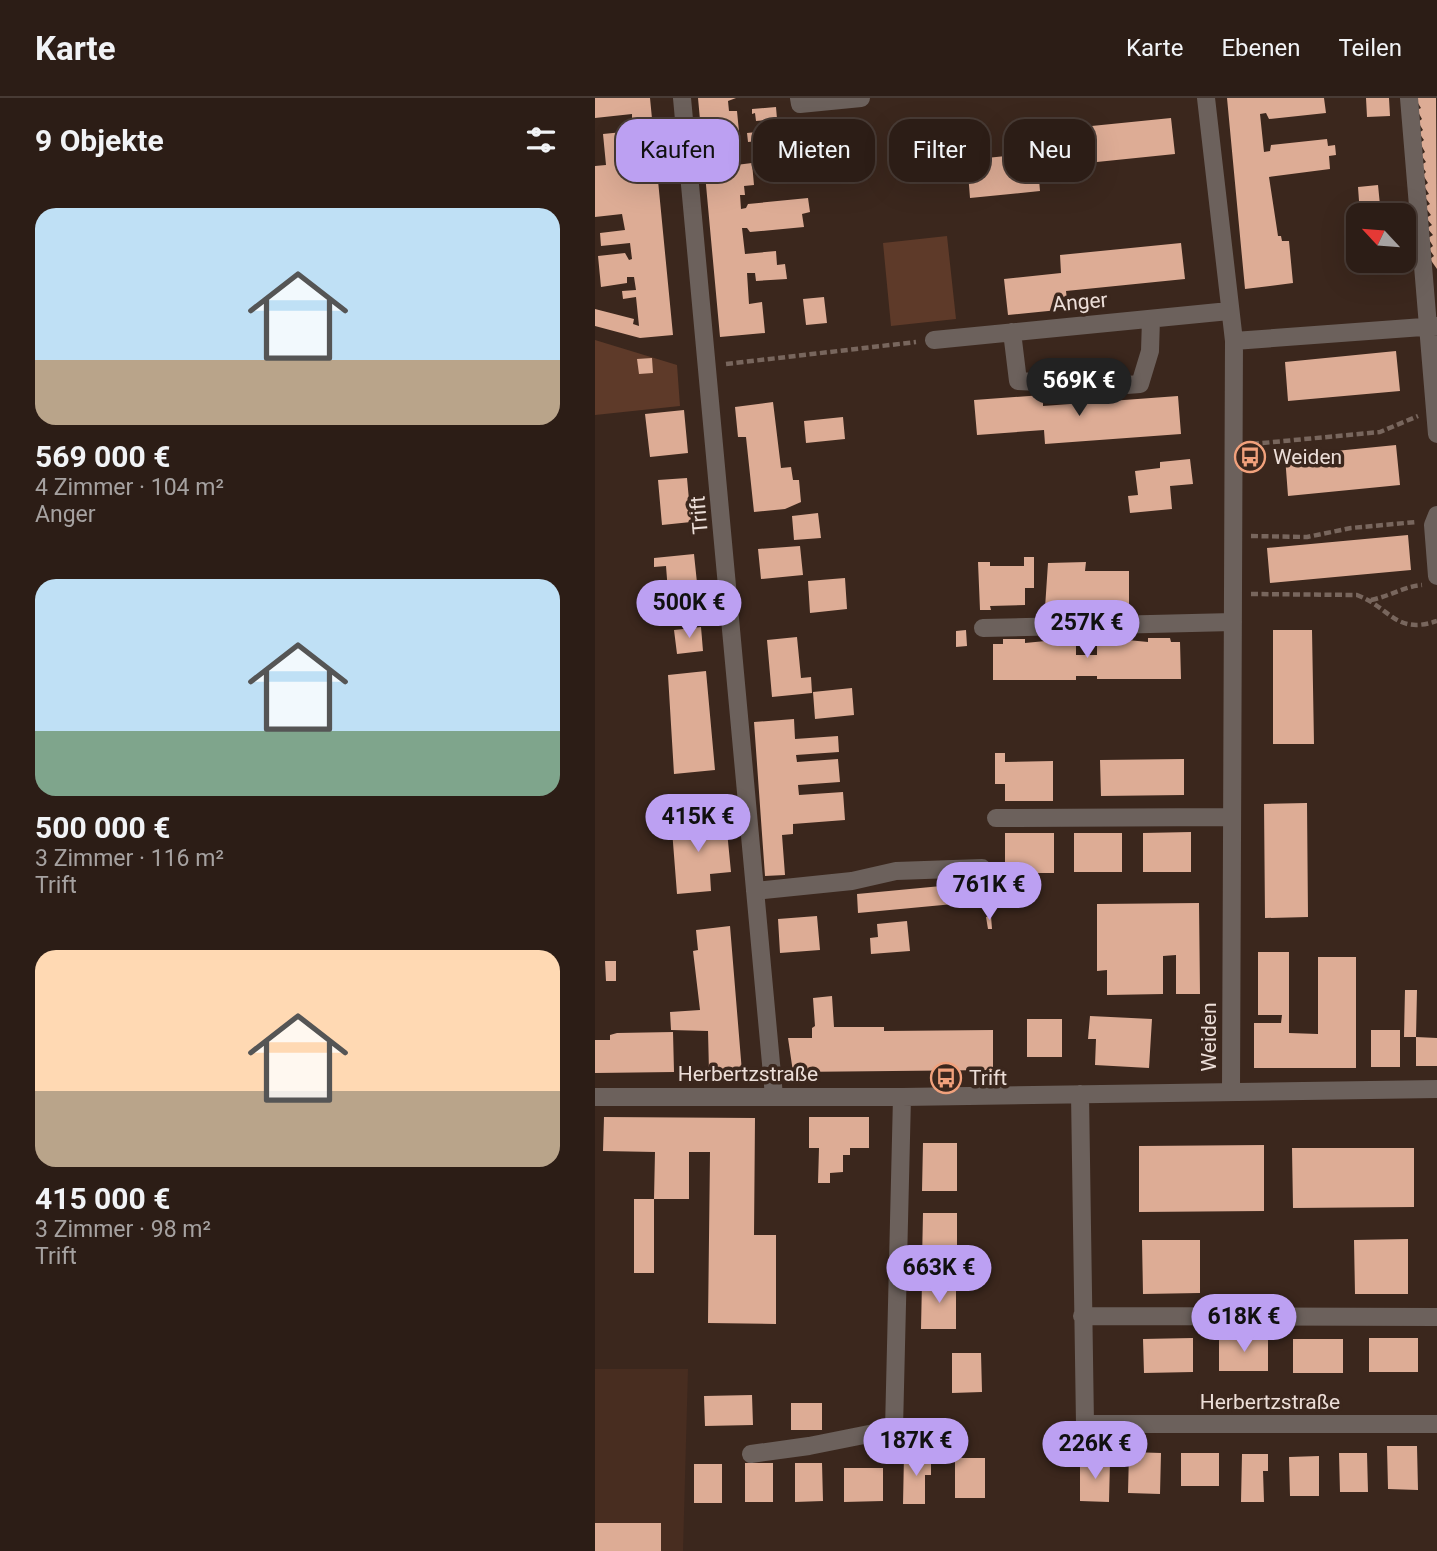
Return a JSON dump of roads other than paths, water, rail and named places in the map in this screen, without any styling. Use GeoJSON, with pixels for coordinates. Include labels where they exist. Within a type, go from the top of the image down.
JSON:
{"type":"FeatureCollection","features":[{"type":"Feature","properties":{"kind":"street","name":"Trift"},"geometry":{"type":"LineString","coordinates":[[682,98],[774,1096]]}},
{"type":"Feature","properties":{"kind":"street"},"geometry":{"type":"LineString","coordinates":[[799,98],[800,104],[861,98]]}},
{"type":"Feature","properties":{"kind":"street","name":"Weiden"},"geometry":{"type":"LineString","coordinates":[[1206,98],[1234,341],[1231,1090]]}},
{"type":"Feature","properties":{"kind":"street"},"geometry":{"type":"LineString","coordinates":[[1409,98],[1433,327],[1437,434]]}},
{"type":"Feature","properties":{"kind":"street","name":"Anger"},"geometry":{"type":"LineString","coordinates":[[934,340],[1229,311]]}},
{"type":"Feature","properties":{"kind":"street"},"geometry":{"type":"LineString","coordinates":[[1012,332],[1018,382],[1038,382],[1059,390],[1140,384],[1150,351],[1151,319]]}},
{"type":"Feature","properties":{"kind":"street"},"geometry":{"type":"LineString","coordinates":[[1234,341],[1433,327]]}},
{"type":"Feature","properties":{"kind":"street"},"geometry":{"type":"LineString","coordinates":[[1431,581],[1435,520]]}},
{"type":"Feature","properties":{"kind":"street"},"geometry":{"type":"LineString","coordinates":[[983,628],[1233,622]]}},
{"type":"Feature","properties":{"kind":"street"},"geometry":{"type":"LineString","coordinates":[[996,818],[1232,817]]}},
{"type":"Feature","properties":{"kind":"street"},"geometry":{"type":"LineString","coordinates":[[755,891],[852,881],[896,871],[982,868]]}},
{"type":"Feature","properties":{"kind":"street","name":"Herbertzstraße"},"geometry":{"type":"LineString","coordinates":[[595,1097],[902,1097],[1437,1089]]}},
{"type":"Feature","properties":{"kind":"street","name":"Herbertzstraße"},"geometry":{"type":"LineString","coordinates":[[1080,1094],[1085,1424],[1437,1424]]}},
{"type":"Feature","properties":{"kind":"street"},"geometry":{"type":"LineString","coordinates":[[751,1454],[809,1446],[894,1429],[902,1097]]}},
{"type":"Feature","properties":{"kind":"street"},"geometry":{"type":"LineString","coordinates":[[1082,1316],[1437,1317]]}},
{"type":"Feature","properties":{"kind":"place","name":"Weiden"},"geometry":{"type":"Point","coordinates":[1250,457]}},
{"type":"Feature","properties":{"kind":"place","name":"Trift"},"geometry":{"type":"Point","coordinates":[946,1078]}}]}
